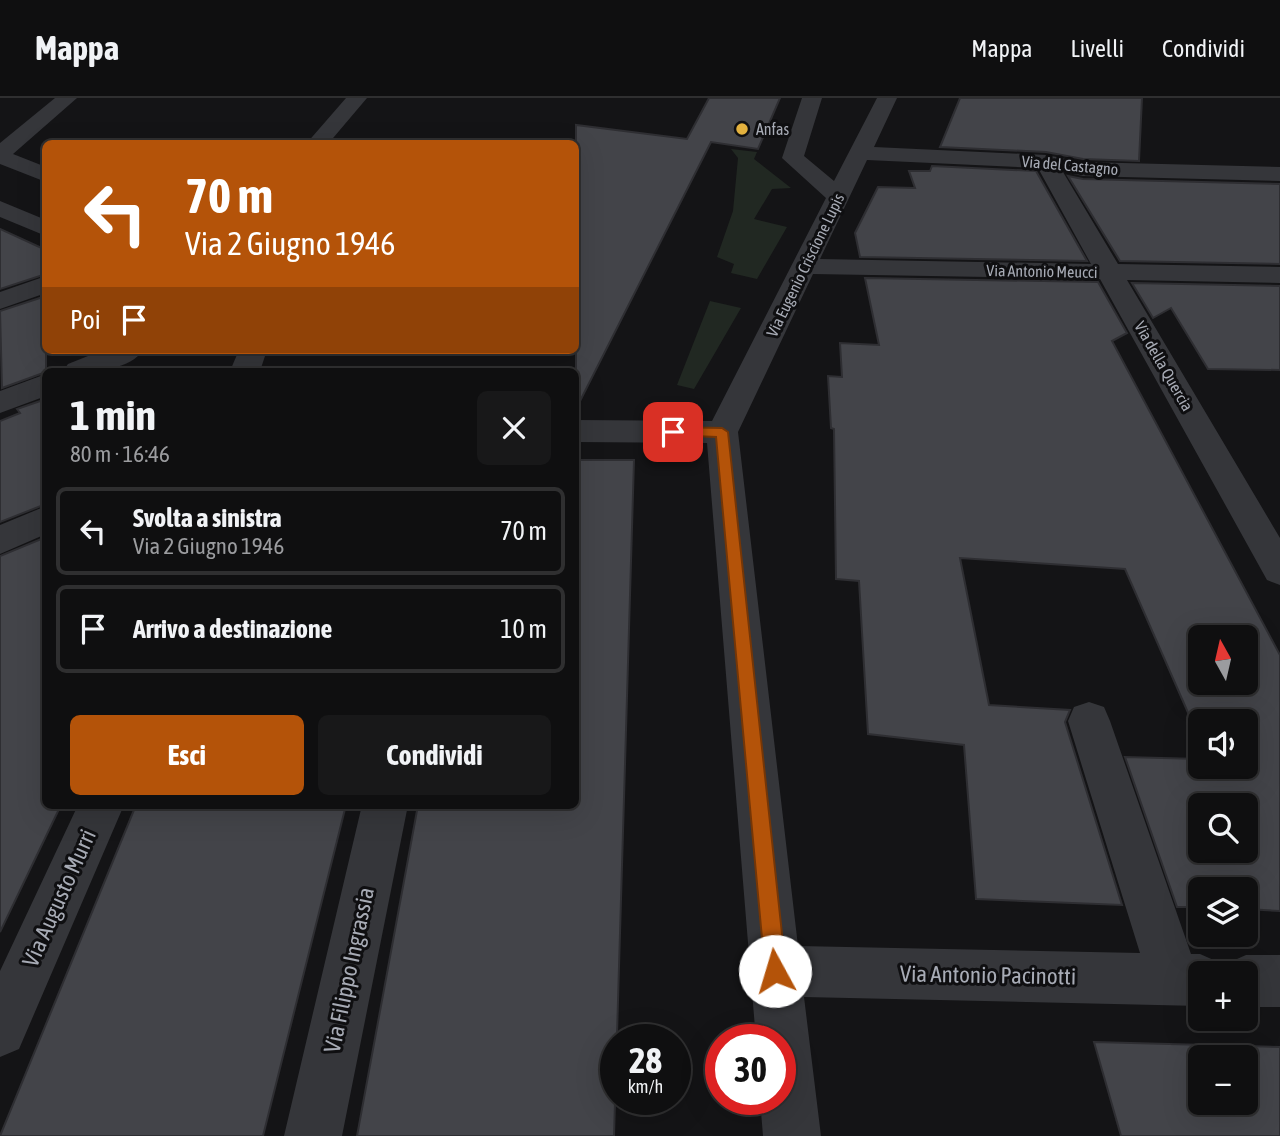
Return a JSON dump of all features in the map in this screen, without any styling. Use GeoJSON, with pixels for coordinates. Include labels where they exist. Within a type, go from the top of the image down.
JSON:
{"type":"FeatureCollection","features":[{"type":"Feature","properties":{"kind":"street"},"geometry":{"type":"LineString","coordinates":[[42,173],[0,155],[66,98]]}},
{"type":"Feature","properties":{"kind":"street"},"geometry":{"type":"LineString","coordinates":[[320,140],[357,98]]}},
{"type":"Feature","properties":{"kind":"street"},"geometry":{"type":"LineString","coordinates":[[812,98],[793,158],[838,197]]}},
{"type":"Feature","properties":{"kind":"street","name":"Via Eugenio Criscione Lupis"},"geometry":{"type":"LineString","coordinates":[[722,432],[887,98]]}},
{"type":"Feature","properties":{"kind":"street"},"geometry":{"type":"LineString","coordinates":[[8,117],[47,115]]}},
{"type":"Feature","properties":{"kind":"street","name":"Via del Castagno"},"geometry":{"type":"LineString","coordinates":[[860,153],[1046,162],[1083,169],[1280,174]]}},
{"type":"Feature","properties":{"kind":"street","name":"Via della Quercia"},"geometry":{"type":"LineString","coordinates":[[1046,162],[1280,570]]}},
{"type":"Feature","properties":{"kind":"street"},"geometry":{"type":"LineString","coordinates":[[0,208],[42,227]]}},
{"type":"Feature","properties":{"kind":"street","name":"Via Antonio Meucci"},"geometry":{"type":"LineString","coordinates":[[805,266],[1280,275]]}},
{"type":"Feature","properties":{"kind":"street"},"geometry":{"type":"LineString","coordinates":[[0,301],[42,285]]}},
{"type":"Feature","properties":{"kind":"street"},"geometry":{"type":"LineString","coordinates":[[85,368],[119,354]]}},
{"type":"Feature","properties":{"kind":"street"},"geometry":{"type":"LineString","coordinates":[[0,402],[42,386]]}},
{"type":"Feature","properties":{"kind":"street"},"geometry":{"type":"LineString","coordinates":[[579,431],[722,432],[792,1136]]}},
{"type":"Feature","properties":{"kind":"street"},"geometry":{"type":"LineString","coordinates":[[0,540],[42,521]]}},
{"type":"Feature","properties":{"kind":"street"},"geometry":{"type":"LineString","coordinates":[[1089,721],[1187,979]]}},
{"type":"Feature","properties":{"kind":"street","name":"Via Augusto Murri"},"geometry":{"type":"LineString","coordinates":[[0,1030],[99,809]]}},
{"type":"Feature","properties":{"kind":"street","name":"Via Filippo Ingrassia"},"geometry":{"type":"LineString","coordinates":[[313,1136],[383,809]]}},
{"type":"Feature","properties":{"kind":"street","name":"Via Antonio Pacinotti"},"geometry":{"type":"LineString","coordinates":[[775,971],[1187,979]]}},
{"type":"Feature","properties":{"kind":"street"},"geometry":{"type":"LineString","coordinates":[[1258,981],[1280,981]]}},
{"type":"Feature","properties":{"kind":"shaded area"},"geometry":{"type":"Polygon","coordinates":[[[731,149],[757,152],[754,159],[791,188],[772,189],[754,219],[787,227],[757,279],[731,273],[734,264],[717,257],[733,211],[738,158],[731,149]]]}},
{"type":"Feature","properties":{"kind":"shaded area"},"geometry":{"type":"Polygon","coordinates":[[[710,301],[741,308],[694,389],[677,385],[710,301]]]}},
{"type":"Feature","properties":{"kind":"building"},"geometry":{"type":"Polygon","coordinates":[[[709,98],[780,98],[758,149],[711,142],[579,403],[579,368],[576,368],[576,354],[579,354],[579,140],[576,140],[576,125],[687,139],[709,98]]]}},
{"type":"Feature","properties":{"kind":"building"},"geometry":{"type":"Polygon","coordinates":[[[960,98],[1142,98],[1139,161],[1083,159],[1046,152],[940,147],[960,98]]]}},
{"type":"Feature","properties":{"kind":"building"},"geometry":{"type":"Polygon","coordinates":[[[932,166],[1036,171],[1087,261],[860,257],[855,233],[878,187],[915,188],[909,171],[930,171],[932,166]]]}},
{"type":"Feature","properties":{"kind":"building"},"geometry":{"type":"Polygon","coordinates":[[[1068,176],[1083,179],[1280,184],[1280,264],[1120,261],[1068,176]]]}},
{"type":"Feature","properties":{"kind":"building"},"geometry":{"type":"Polygon","coordinates":[[[0,229],[42,248],[42,275],[0,289],[0,229]]]}},
{"type":"Feature","properties":{"kind":"building"},"geometry":{"type":"Polygon","coordinates":[[[865,278],[1098,282],[1127,333],[1112,341],[1280,655],[1280,911],[1258,910],[1258,877],[1188,877],[1188,907],[1177,907],[1125,757],[1188,759],[1188,779],[1258,779],[1258,709],[1188,709],[1188,713],[1125,569],[960,558],[989,705],[1070,710],[1065,722],[1122,905],[976,899],[964,745],[868,734],[859,581],[836,579],[834,429],[831,428],[828,376],[842,377],[840,343],[879,345],[865,278]]]}},
{"type":"Feature","properties":{"kind":"building"},"geometry":{"type":"Polygon","coordinates":[[[1132,283],[1280,286],[1280,370],[1208,369],[1171,308],[1153,318],[1132,283]]]}},
{"type":"Feature","properties":{"kind":"building"},"geometry":{"type":"Polygon","coordinates":[[[42,297],[42,354],[46,354],[46,368],[42,368],[42,373],[2,388],[0,311],[42,297]]]}},
{"type":"Feature","properties":{"kind":"building"},"geometry":{"type":"Polygon","coordinates":[[[42,400],[42,506],[0,522],[0,421],[20,413],[17,409],[42,400]]]}},
{"type":"Feature","properties":{"kind":"building"},"geometry":{"type":"Polygon","coordinates":[[[579,460],[634,460],[617,1024],[600,1024],[600,1115],[615,1115],[614,1136],[357,1136],[417,809],[579,809],[579,460]]]}},
{"type":"Feature","properties":{"kind":"building"},"geometry":{"type":"Polygon","coordinates":[[[42,539],[42,809],[59,809],[0,932],[0,556],[42,539]]]}},
{"type":"Feature","properties":{"kind":"building"},"geometry":{"type":"Polygon","coordinates":[[[134,809],[345,809],[263,1136],[0,1136],[134,809]]]}},
{"type":"Feature","properties":{"kind":"building"},"geometry":{"type":"Polygon","coordinates":[[[1094,1042],[1206,1045],[1188,1045],[1188,1115],[1258,1115],[1258,1046],[1280,1047],[1280,1136],[1121,1136],[1094,1042]]]}},
{"type":"Feature","properties":{"kind":"place","name":"Anfas"},"geometry":{"type":"Point","coordinates":[742,129]}},
{"type":"Feature","properties":{"kind":"route"},"geometry":{"type":"LineString","coordinates":[[673,432],[722,432],[775,971]]}}]}
